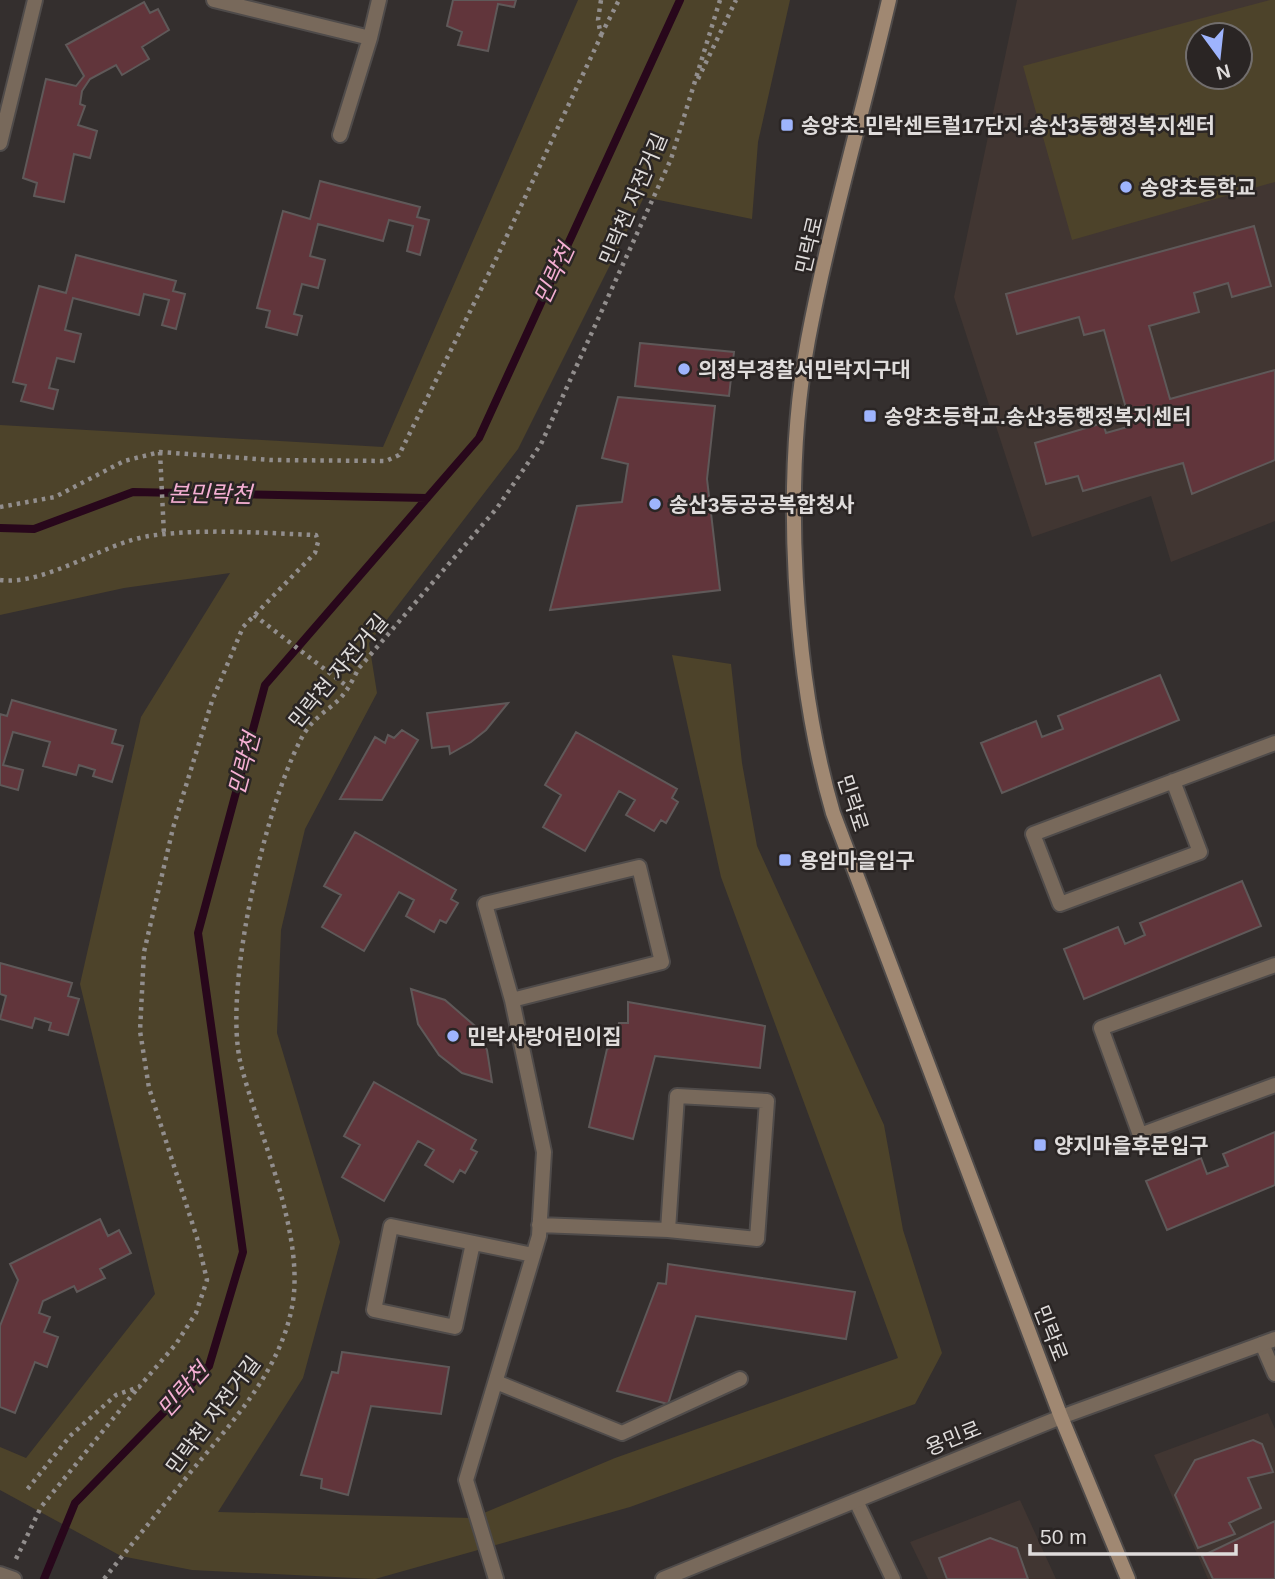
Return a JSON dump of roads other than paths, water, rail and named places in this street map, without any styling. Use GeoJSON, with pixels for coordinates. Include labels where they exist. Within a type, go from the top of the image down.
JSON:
{"type":"FeatureCollection","features":[{"type":"Feature","properties":{"kind":"main road","name":"민락로"},"geometry":{"type":"LineString","coordinates":[[889,0],[808,341],[797,440],[794,562],[818,761],[832,813],[1060,1417],[1128,1579]]}},
{"type":"Feature","properties":{"kind":"street"},"geometry":{"type":"LineString","coordinates":[[0,143],[35,0]]}},
{"type":"Feature","properties":{"kind":"street"},"geometry":{"type":"LineString","coordinates":[[214,0],[370,38]]}},
{"type":"Feature","properties":{"kind":"street"},"geometry":{"type":"LineString","coordinates":[[340,135],[379,0]]}},
{"type":"Feature","properties":{"kind":"street"},"geometry":{"type":"LineString","coordinates":[[1173,781],[1200,852],[1060,904],[1034,834],[1173,781],[1275,743]]}},
{"type":"Feature","properties":{"kind":"street"},"geometry":{"type":"LineString","coordinates":[[496,1579],[466,1480],[533,1255],[539,1225],[544,1152],[512,1000],[485,904],[639,867],[662,962],[512,1000]]}},
{"type":"Feature","properties":{"kind":"street"},"geometry":{"type":"LineString","coordinates":[[1275,965],[1101,1028],[1140,1135],[1275,1085]]}},
{"type":"Feature","properties":{"kind":"street"},"geometry":{"type":"LineString","coordinates":[[539,1225],[668,1230],[757,1239],[767,1101],[677,1096],[668,1230]]}},
{"type":"Feature","properties":{"kind":"street"},"geometry":{"type":"LineString","coordinates":[[473,1243],[456,1327],[374,1310],[391,1226],[533,1255]]}},
{"type":"Feature","properties":{"kind":"street","name":"용민로"},"geometry":{"type":"LineString","coordinates":[[663,1579],[1060,1417],[1268,1342],[1275,1374]]}},
{"type":"Feature","properties":{"kind":"street"},"geometry":{"type":"LineString","coordinates":[[496,1382],[622,1433],[740,1379]]}},
{"type":"Feature","properties":{"kind":"street"},"geometry":{"type":"LineString","coordinates":[[856,1500],[893,1579]]}},
{"type":"Feature","properties":{"kind":"waterway","name":"민락천"},"geometry":{"type":"LineString","coordinates":[[44,1579],[75,1503],[209,1366],[243,1252],[198,933],[265,685],[479,438],[680,0]]}},
{"type":"Feature","properties":{"kind":"waterway","name":"본민락천"},"geometry":{"type":"LineString","coordinates":[[0,528],[34,529],[133,492],[427,498]]}},
{"type":"Feature","properties":{"kind":"place","name":"송양초.민락센트럴17단지.송산3동행정복지센터"},"geometry":{"type":"Point","coordinates":[787,125]}},
{"type":"Feature","properties":{"kind":"place","name":"송양초등학교"},"geometry":{"type":"Point","coordinates":[1126,187]}},
{"type":"Feature","properties":{"kind":"place","name":"의정부경찰서민락지구대"},"geometry":{"type":"Point","coordinates":[684,369]}},
{"type":"Feature","properties":{"kind":"place","name":"송양초등학교.송산3동행정복지센터"},"geometry":{"type":"Point","coordinates":[870,416]}},
{"type":"Feature","properties":{"kind":"place","name":"송산3동공공복합청사"},"geometry":{"type":"Point","coordinates":[655,504]}},
{"type":"Feature","properties":{"kind":"place","name":"용암마을입구"},"geometry":{"type":"Point","coordinates":[785,860]}},
{"type":"Feature","properties":{"kind":"place","name":"민락사랑어린이집"},"geometry":{"type":"Point","coordinates":[453,1036]}},
{"type":"Feature","properties":{"kind":"place","name":"양지마을후문입구"},"geometry":{"type":"Point","coordinates":[1040,1145]}}]}
